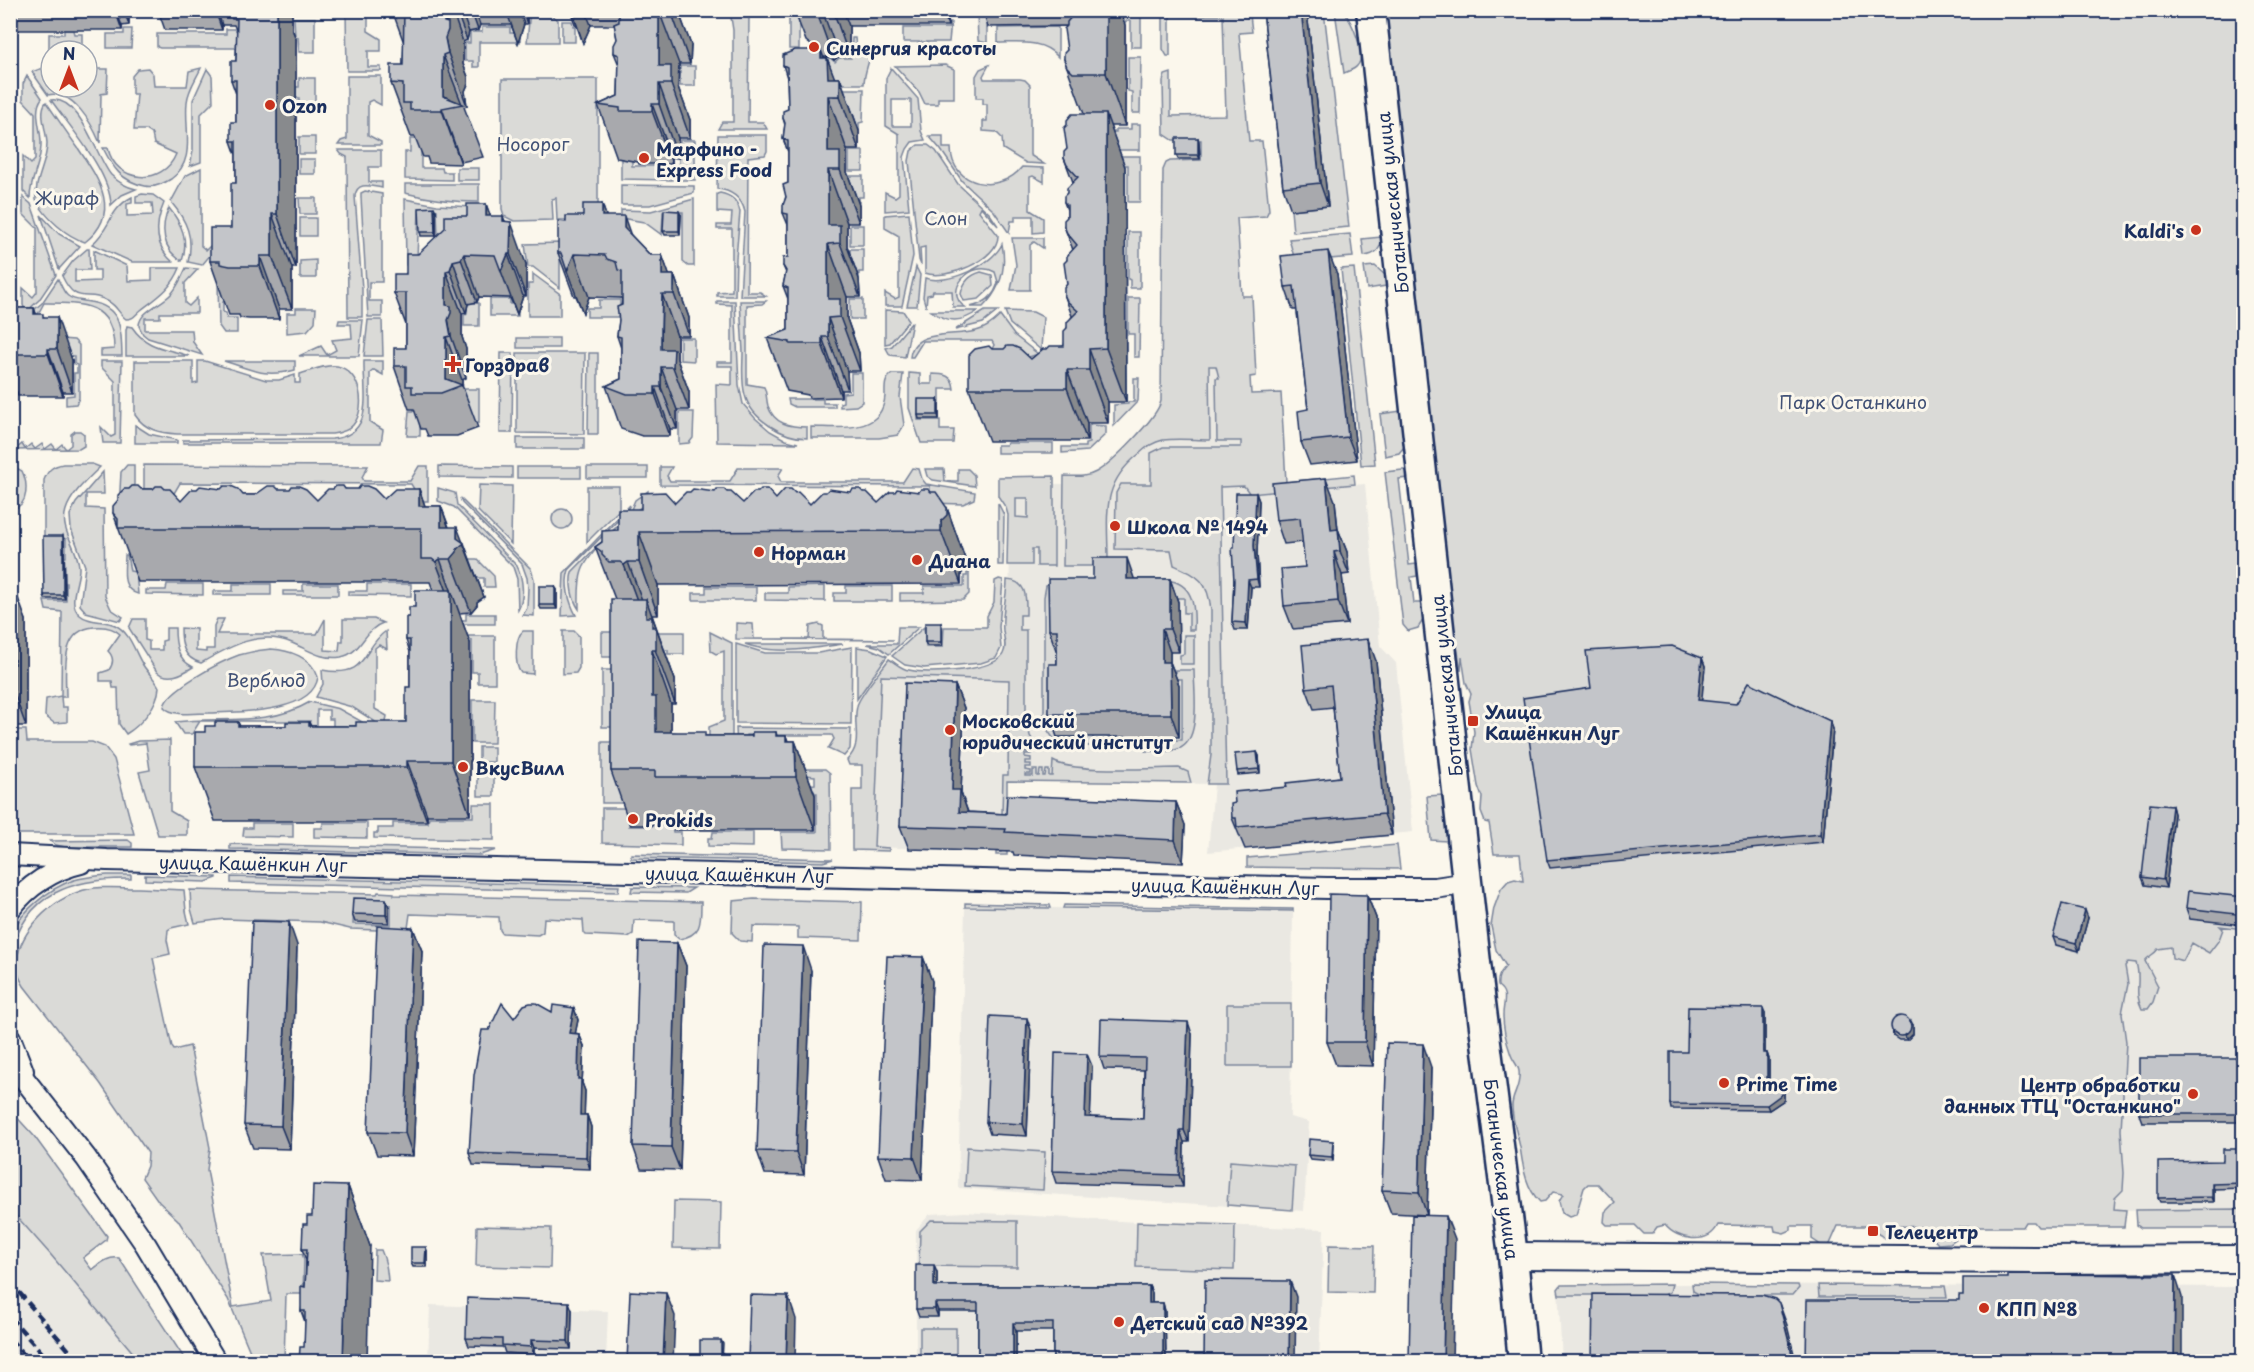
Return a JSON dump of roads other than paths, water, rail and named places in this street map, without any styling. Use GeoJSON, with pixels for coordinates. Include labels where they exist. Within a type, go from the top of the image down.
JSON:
{"type":"FeatureCollection","features":[{"type":"Feature","properties":{"kind":"main road","name":"Ботаническая улица"},"geometry":{"type":"LineString","coordinates":[[1371,10],[1468,883],[1513,1256],[1523,1362]]}},
{"type":"Feature","properties":{"kind":"street","name":"улица Кашёнкин Луг"},"geometry":{"type":"LineString","coordinates":[[10,855],[107,860],[1328,888],[1435,888],[1468,883]]}},
{"type":"Feature","properties":{"kind":"street"},"geometry":{"type":"LineString","coordinates":[[10,909],[31,888],[55,872],[69,866],[107,860]]}},
{"type":"Feature","properties":{"kind":"street"},"geometry":{"type":"LineString","coordinates":[[10,1038],[29,1085]]}},
{"type":"Feature","properties":{"kind":"street"},"geometry":{"type":"LineString","coordinates":[[10,1061],[86,1158],[146,1245],[216,1362]]}},
{"type":"Feature","properties":{"kind":"street"},"geometry":{"type":"LineString","coordinates":[[1513,1256],[2035,1260],[2244,1259]]}},
{"type":"Feature","properties":{"kind":"railway"},"geometry":{"type":"LineString","coordinates":[[10,1282],[79,1362]]}},
{"type":"Feature","properties":{"kind":"railway"},"geometry":{"type":"LineString","coordinates":[[10,1317],[50,1362]]}},
{"type":"Feature","properties":{"kind":"railway"},"geometry":{"type":"LineString","coordinates":[[10,1339],[30,1362]]}},
{"type":"Feature","properties":{"kind":"railway"},"geometry":{"type":"LineString","coordinates":[[10,1357],[14,1362]]}},
{"type":"Feature","properties":{"kind":"place","name":"Синергия красоты"},"geometry":{"type":"Point","coordinates":[814,47]}},
{"type":"Feature","properties":{"kind":"place","name":"Ozon"},"geometry":{"type":"Point","coordinates":[270,105]}},
{"type":"Feature","properties":{"kind":"place","name":"Марфино - Express Food"},"geometry":{"type":"Point","coordinates":[644,158]}},
{"type":"Feature","properties":{"kind":"place","name":"Kaldi's"},"geometry":{"type":"Point","coordinates":[2196,230]}},
{"type":"Feature","properties":{"kind":"place","name":"Горздрав"},"geometry":{"type":"Point","coordinates":[453,364]}},
{"type":"Feature","properties":{"kind":"place","name":"Школа № 1494"},"geometry":{"type":"Point","coordinates":[1115,526]}},
{"type":"Feature","properties":{"kind":"place","name":"Норман"},"geometry":{"type":"Point","coordinates":[759,552]}},
{"type":"Feature","properties":{"kind":"place","name":"Диана"},"geometry":{"type":"Point","coordinates":[917,560]}},
{"type":"Feature","properties":{"kind":"place","name":"Улица Кашёнкин Луг"},"geometry":{"type":"Point","coordinates":[1473,721]}},
{"type":"Feature","properties":{"kind":"place","name":"Московский юридический институт"},"geometry":{"type":"Point","coordinates":[950,730]}},
{"type":"Feature","properties":{"kind":"place","name":"ВкусВилл"},"geometry":{"type":"Point","coordinates":[463,767]}},
{"type":"Feature","properties":{"kind":"place","name":"Prokids"},"geometry":{"type":"Point","coordinates":[633,819]}},
{"type":"Feature","properties":{"kind":"place","name":"Prime Time"},"geometry":{"type":"Point","coordinates":[1724,1083]}},
{"type":"Feature","properties":{"kind":"place","name":"Центр обработки данных ТТЦ \"Останкино\""},"geometry":{"type":"Point","coordinates":[2193,1094]}},
{"type":"Feature","properties":{"kind":"place","name":"Телецентр"},"geometry":{"type":"Point","coordinates":[1873,1231]}},
{"type":"Feature","properties":{"kind":"place","name":"КПП №8"},"geometry":{"type":"Point","coordinates":[1984,1308]}},
{"type":"Feature","properties":{"kind":"place","name":"Детский сад №392"},"geometry":{"type":"Point","coordinates":[1119,1322]}},
{"type":"Feature","properties":{"kind":"park label","name":"Носорог"},"geometry":{"type":"Point","coordinates":[533,143]}},
{"type":"Feature","properties":{"kind":"park label","name":"Жираф"},"geometry":{"type":"Point","coordinates":[67,197]}},
{"type":"Feature","properties":{"kind":"park label","name":"Слон"},"geometry":{"type":"Point","coordinates":[946,217]}},
{"type":"Feature","properties":{"kind":"park label","name":"Парк Останкино"},"geometry":{"type":"Point","coordinates":[1853,401]}},
{"type":"Feature","properties":{"kind":"park label","name":"Верблюд"},"geometry":{"type":"Point","coordinates":[266,679]}}]}
